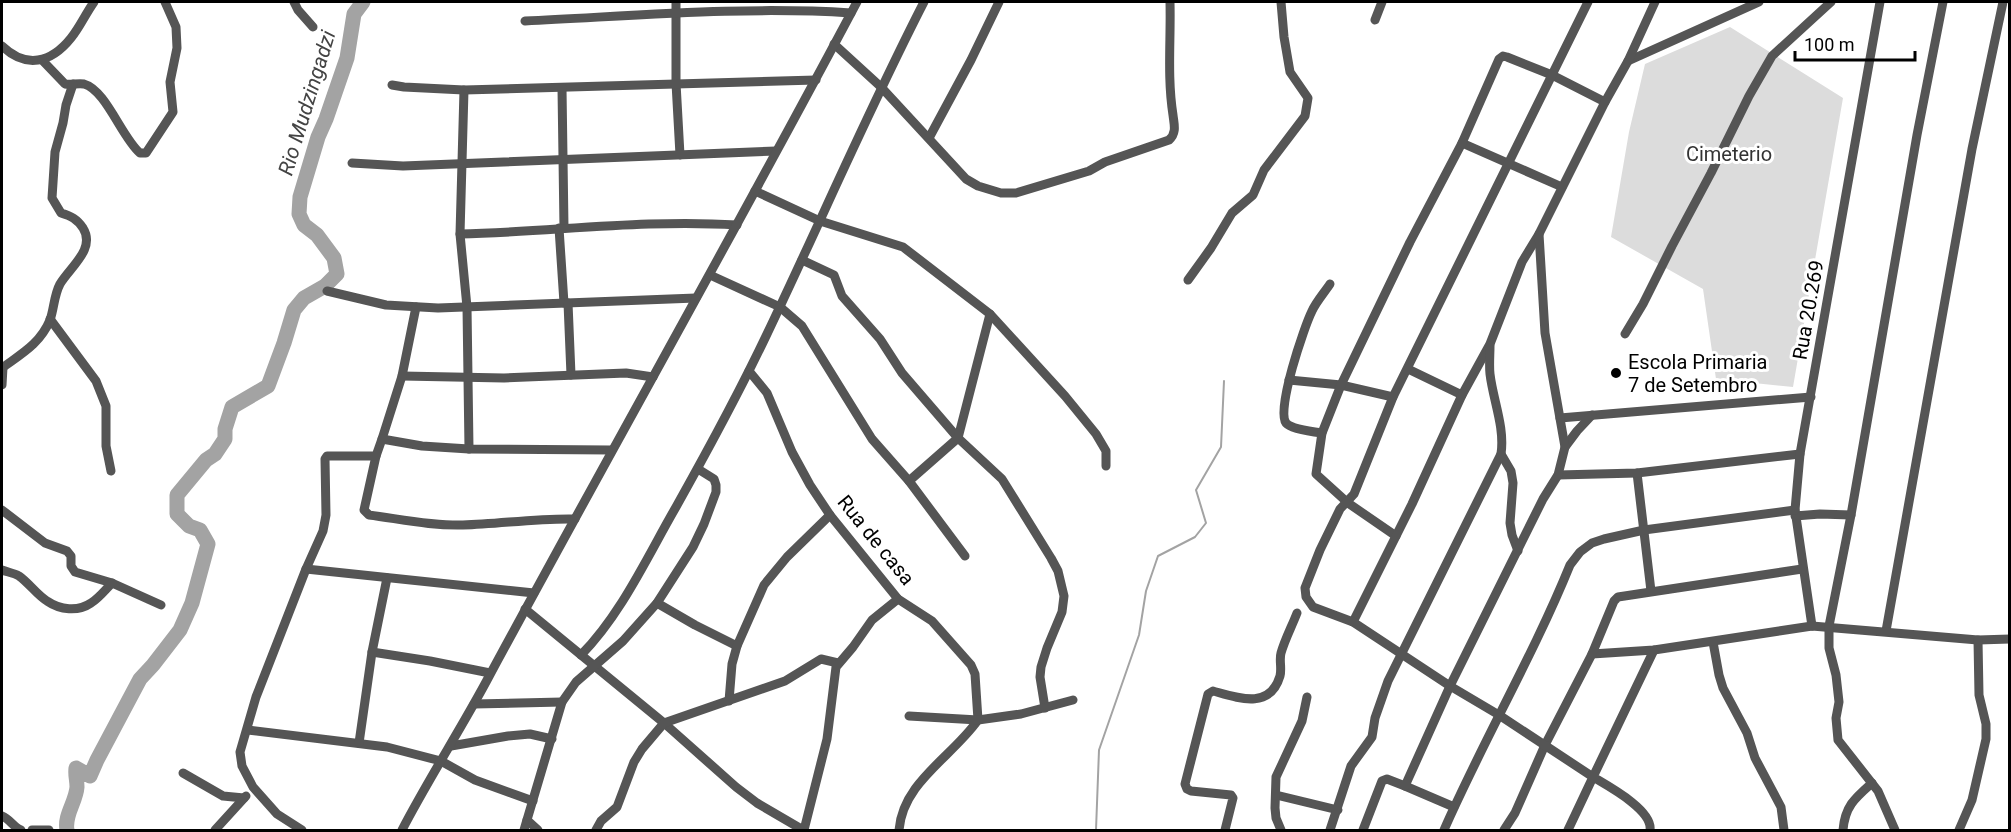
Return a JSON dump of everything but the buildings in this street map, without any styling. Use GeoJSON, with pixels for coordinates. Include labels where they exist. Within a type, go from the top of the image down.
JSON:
{"type":"FeatureCollection","features":[{"type":"Feature","properties":{"kind":"street"},"geometry":{"type":"LineString","coordinates":[[2,46],[18,58],[42,60],[55,53],[70,39],[94,2]]}},
{"type":"Feature","properties":{"kind":"street"},"geometry":{"type":"LineString","coordinates":[[42,60],[65,84],[84,84],[89,87],[107,105],[132,147],[140,153],[146,153],[173,112],[170,82],[177,48],[176,27],[165,2]]}},
{"type":"Feature","properties":{"kind":"street"},"geometry":{"type":"LineString","coordinates":[[294,2],[313,27]]}},
{"type":"Feature","properties":{"kind":"street"},"geometry":{"type":"LineString","coordinates":[[676,2],[676,83],[680,155]]}},
{"type":"Feature","properties":{"kind":"street"},"geometry":{"type":"LineString","coordinates":[[402,831],[710,275],[857,2]]}},
{"type":"Feature","properties":{"kind":"street"},"geometry":{"type":"LineString","coordinates":[[581,655],[622,603],[698,469],[780,307],[881,87],[924,2]]}},
{"type":"Feature","properties":{"kind":"street"},"geometry":{"type":"LineString","coordinates":[[929,138],[999,2]]}},
{"type":"Feature","properties":{"kind":"street"},"geometry":{"type":"LineString","coordinates":[[834,44],[881,87],[966,179],[978,186],[1008,194],[1089,171],[1105,162],[1173,137],[1175,130],[1170,94],[1170,2]]}},
{"type":"Feature","properties":{"kind":"street"},"geometry":{"type":"LineString","coordinates":[[1188,280],[1232,213],[1253,195],[1264,170],[1305,116],[1308,98],[1290,72],[1281,2]]}},
{"type":"Feature","properties":{"kind":"street"},"geometry":{"type":"LineString","coordinates":[[1375,20],[1382,2]]}},
{"type":"Feature","properties":{"kind":"street"},"geometry":{"type":"LineString","coordinates":[[1588,2],[1393,397],[1354,494],[1340,509],[1305,588],[1306,597],[1313,607],[1353,622],[1629,799],[1649,822],[1650,831]]}},
{"type":"Feature","properties":{"kind":"street"},"geometry":{"type":"LineString","coordinates":[[1353,622],[1462,395],[1490,344],[1522,262],[1539,234],[1628,61],[1655,2]]}},
{"type":"Feature","properties":{"kind":"street"},"geometry":{"type":"LineString","coordinates":[[1628,61],[1757,2]]}},
{"type":"Feature","properties":{"kind":"street"},"geometry":{"type":"LineString","coordinates":[[1625,334],[1643,304],[1749,96],[1772,56],[1831,2]]}},
{"type":"Feature","properties":{"kind":"street","name":"Rua 20.269"},"geometry":{"type":"LineString","coordinates":[[1812,626],[1795,513],[1800,454],[1880,2]]}},
{"type":"Feature","properties":{"kind":"street"},"geometry":{"type":"LineString","coordinates":[[1895,831],[1872,783],[1838,740],[1836,718],[1839,702],[1836,675],[1829,648],[1829,626],[1943,2]]}},
{"type":"Feature","properties":{"kind":"street"},"geometry":{"type":"LineString","coordinates":[[1886,631],[1972,149],[2003,2]]}},
{"type":"Feature","properties":{"kind":"street"},"geometry":{"type":"LineString","coordinates":[[525,21],[810,10],[851,13]]}},
{"type":"Feature","properties":{"kind":"street"},"geometry":{"type":"LineString","coordinates":[[1396,536],[1348,503],[1316,474],[1322,433],[1341,385],[1410,242],[1462,143],[1499,59],[1503,56],[1507,57],[1552,75],[1605,102]]}},
{"type":"Feature","properties":{"kind":"street"},"geometry":{"type":"LineString","coordinates":[[392,84],[404,87],[464,90],[816,80]]}},
{"type":"Feature","properties":{"kind":"street"},"geometry":{"type":"LineString","coordinates":[[2,385],[2,368],[41,338],[50,319],[59,285],[74,267],[87,244],[85,232],[79,222],[72,216],[61,213],[52,198],[55,152],[73,84]]}},
{"type":"Feature","properties":{"kind":"street"},"geometry":{"type":"LineString","coordinates":[[562,88],[562,228],[571,375]]}},
{"type":"Feature","properties":{"kind":"street"},"geometry":{"type":"LineString","coordinates":[[464,90],[460,234],[466,307],[469,449]]}},
{"type":"Feature","properties":{"kind":"street"},"geometry":{"type":"LineString","coordinates":[[1462,143],[1562,187]]}},
{"type":"Feature","properties":{"kind":"street"},"geometry":{"type":"LineString","coordinates":[[352,163],[403,165],[776,151]]}},
{"type":"Feature","properties":{"kind":"street"},"geometry":{"type":"LineString","coordinates":[[755,191],[820,221],[903,247],[990,314],[1030,356],[1096,435],[1106,452],[1106,466]]}},
{"type":"Feature","properties":{"kind":"street"},"geometry":{"type":"LineString","coordinates":[[460,234],[681,223],[737,225]]}},
{"type":"Feature","properties":{"kind":"street"},"geometry":{"type":"LineString","coordinates":[[1539,234],[1545,333],[1565,447]]}},
{"type":"Feature","properties":{"kind":"street"},"geometry":{"type":"LineString","coordinates":[[801,260],[834,275],[848,305],[880,339],[902,373],[958,438],[1002,479],[1058,570],[1064,596],[1062,612],[1041,667],[1040,677],[1045,708]]}},
{"type":"Feature","properties":{"kind":"street"},"geometry":{"type":"LineString","coordinates":[[710,275],[780,307],[802,326],[872,439],[909,480],[965,556]]}},
{"type":"Feature","properties":{"kind":"street"},"geometry":{"type":"LineString","coordinates":[[1322,433],[1291,426],[1285,423],[1283,416],[1289,380],[1305,327],[1312,309],[1330,284]]}},
{"type":"Feature","properties":{"kind":"street"},"geometry":{"type":"LineString","coordinates":[[327,291],[386,305],[416,307],[696,298]]}},
{"type":"Feature","properties":{"kind":"street"},"geometry":{"type":"LineString","coordinates":[[416,307],[402,376],[376,456],[364,510],[369,515],[443,525],[575,519]]}},
{"type":"Feature","properties":{"kind":"street"},"geometry":{"type":"LineString","coordinates":[[909,480],[958,438],[990,314]]}},
{"type":"Feature","properties":{"kind":"street"},"geometry":{"type":"LineString","coordinates":[[50,319],[96,381],[106,406],[106,446],[111,471]]}},
{"type":"Feature","properties":{"kind":"street"},"geometry":{"type":"LineString","coordinates":[[1330,831],[1351,766],[1369,743],[1388,681],[1465,522],[1501,454],[1501,428],[1490,373],[1490,344]]}},
{"type":"Feature","properties":{"kind":"street"},"geometry":{"type":"LineString","coordinates":[[1408,369],[1462,395]]}},
{"type":"Feature","properties":{"kind":"street","name":"Rua de casa"},"geometry":{"type":"LineString","coordinates":[[749,370],[767,393],[792,452],[830,515],[898,599],[932,621],[971,665],[975,674],[978,720]]}},
{"type":"Feature","properties":{"kind":"street"},"geometry":{"type":"LineString","coordinates":[[402,376],[468,377],[626,373],[653,377]]}},
{"type":"Feature","properties":{"kind":"street"},"geometry":{"type":"LineString","coordinates":[[1289,380],[1341,385],[1393,397]]}},
{"type":"Feature","properties":{"kind":"street"},"geometry":{"type":"LineString","coordinates":[[1560,417],[1811,397]]}},
{"type":"Feature","properties":{"kind":"street"},"geometry":{"type":"LineString","coordinates":[[1405,786],[1450,686],[1543,499],[1558,475],[1565,447],[1592,415]]}},
{"type":"Feature","properties":{"kind":"street"},"geometry":{"type":"LineString","coordinates":[[382,439],[422,446],[469,449],[611,450]]}},
{"type":"Feature","properties":{"kind":"street"},"geometry":{"type":"LineString","coordinates":[[1501,454],[1511,471],[1513,483],[1510,523],[1518,551]]}},
{"type":"Feature","properties":{"kind":"street"},"geometry":{"type":"LineString","coordinates":[[1558,475],[1637,473],[1800,454]]}},
{"type":"Feature","properties":{"kind":"street"},"geometry":{"type":"LineString","coordinates":[[302,831],[277,814],[253,787],[242,765],[240,752],[256,698],[320,539],[326,515],[325,459],[332,455],[376,456]]}},
{"type":"Feature","properties":{"kind":"street"},"geometry":{"type":"LineString","coordinates":[[524,831],[562,702],[576,682],[623,641],[657,603],[693,547],[716,492],[714,479],[698,469]]}},
{"type":"Feature","properties":{"kind":"street"},"geometry":{"type":"LineString","coordinates":[[1637,473],[1651,591]]}},
{"type":"Feature","properties":{"kind":"street"},"geometry":{"type":"LineString","coordinates":[[2,510],[45,543],[67,551],[71,556],[71,566],[75,572],[112,584],[161,605]]}},
{"type":"Feature","properties":{"kind":"street"},"geometry":{"type":"LineString","coordinates":[[1444,831],[1570,565],[1580,552],[1598,541],[1644,530],[1795,513],[1851,515]]}},
{"type":"Feature","properties":{"kind":"street"},"geometry":{"type":"LineString","coordinates":[[729,701],[732,664],[737,646],[764,585],[787,557],[830,515]]}},
{"type":"Feature","properties":{"kind":"street"},"geometry":{"type":"LineString","coordinates":[[306,569],[534,593]]}},
{"type":"Feature","properties":{"kind":"street"},"geometry":{"type":"LineString","coordinates":[[1503,831],[1515,813],[1545,745],[1592,654],[1614,601],[1624,595],[1802,569]]}},
{"type":"Feature","properties":{"kind":"street"},"geometry":{"type":"LineString","coordinates":[[2,570],[16,574],[46,601],[60,607],[74,609],[92,602],[112,584]]}},
{"type":"Feature","properties":{"kind":"street"},"geometry":{"type":"LineString","coordinates":[[359,743],[372,652],[387,578]]}},
{"type":"Feature","properties":{"kind":"street"},"geometry":{"type":"LineString","coordinates":[[525,609],[757,803],[803,831],[825,747],[838,663],[853,647],[872,620],[898,599]]}},
{"type":"Feature","properties":{"kind":"street"},"geometry":{"type":"LineString","coordinates":[[657,603],[737,646]]}},
{"type":"Feature","properties":{"kind":"street"},"geometry":{"type":"LineString","coordinates":[[1225,831],[1233,798],[1231,795],[1191,791],[1185,784],[1208,694],[1213,691],[1253,700],[1266,695],[1275,688],[1280,673],[1280,655],[1297,614]]}},
{"type":"Feature","properties":{"kind":"street"},"geometry":{"type":"LineString","coordinates":[[1592,654],[1654,650],[1812,626],[1886,631],[1936,638],[2010,639]]}},
{"type":"Feature","properties":{"kind":"street"},"geometry":{"type":"LineString","coordinates":[[1959,831],[1972,800],[1986,739],[1986,724],[1979,695],[1978,640]]}},
{"type":"Feature","properties":{"kind":"street"},"geometry":{"type":"LineString","coordinates":[[1713,642],[1723,688],[1747,733],[1755,758],[1781,807],[1784,831]]}},
{"type":"Feature","properties":{"kind":"street"},"geometry":{"type":"LineString","coordinates":[[1568,831],[1654,650]]}},
{"type":"Feature","properties":{"kind":"street"},"geometry":{"type":"LineString","coordinates":[[372,652],[490,673]]}},
{"type":"Feature","properties":{"kind":"street"},"geometry":{"type":"LineString","coordinates":[[596,831],[601,821],[617,807],[634,762],[664,723],[785,681],[821,659],[838,663]]}},
{"type":"Feature","properties":{"kind":"street"},"geometry":{"type":"LineString","coordinates":[[1281,831],[1276,818],[1277,771],[1302,721],[1307,697]]}},
{"type":"Feature","properties":{"kind":"street"},"geometry":{"type":"LineString","coordinates":[[909,716],[978,720],[1021,714],[1072,700]]}},
{"type":"Feature","properties":{"kind":"street"},"geometry":{"type":"LineString","coordinates":[[474,704],[562,702]]}},
{"type":"Feature","properties":{"kind":"street"},"geometry":{"type":"LineString","coordinates":[[899,831],[906,801],[921,781],[978,720]]}},
{"type":"Feature","properties":{"kind":"street"},"geometry":{"type":"LineString","coordinates":[[248,730],[387,747],[441,760],[475,780],[533,801]]}},
{"type":"Feature","properties":{"kind":"street"},"geometry":{"type":"LineString","coordinates":[[451,746],[530,734],[552,739]]}},
{"type":"Feature","properties":{"kind":"street"},"geometry":{"type":"LineString","coordinates":[[183,773],[223,796],[244,798]]}},
{"type":"Feature","properties":{"kind":"street"},"geometry":{"type":"LineString","coordinates":[[1363,831],[1383,781],[1388,779],[1454,807]]}},
{"type":"Feature","properties":{"kind":"street"},"geometry":{"type":"LineString","coordinates":[[1843,831],[1846,812],[1851,802],[1872,783]]}},
{"type":"Feature","properties":{"kind":"street"},"geometry":{"type":"LineString","coordinates":[[215,831],[253,787]]}},
{"type":"Feature","properties":{"kind":"street"},"geometry":{"type":"LineString","coordinates":[[1275,795],[1338,810]]}},
{"type":"Feature","properties":{"kind":"street"},"geometry":{"type":"LineString","coordinates":[[2,816],[21,831]]}},
{"type":"Feature","properties":{"kind":"street"},"geometry":{"type":"LineString","coordinates":[[527,820],[538,831]]}},
{"type":"Feature","properties":{"kind":"street"},"geometry":{"type":"LineString","coordinates":[[32,831],[49,830]]}},
{"type":"Feature","properties":{"kind":"green space","name":"Cimeterio"},"geometry":{"type":"Polygon","coordinates":[[[1730,27],[1843,98],[1793,387],[1716,379],[1703,289],[1611,237],[1629,132],[1645,64],[1730,27]]]}},
{"type":"Feature","properties":{"kind":"waterway","name":"Rio Mudzingadzi"},"geometry":{"type":"LineString","coordinates":[[67,830],[67,819],[77,787],[76,768],[90,776],[140,679],[180,630],[192,603],[208,544],[200,530],[189,526],[177,514],[177,495],[206,460],[215,454],[225,439],[225,429],[232,407],[268,386],[294,310],[304,298],[325,286],[337,274],[334,258],[317,235],[304,225],[299,214],[300,197],[318,137],[347,58],[354,14],[363,2]]}},
{"type":"Feature","properties":{"kind":"waterway"},"geometry":{"type":"LineString","coordinates":[[1096,830],[1099,750],[1139,635],[1146,591],[1158,556],[1195,537],[1206,523],[1196,490],[1221,447],[1224,381]]}},
{"type":"Feature","properties":{"kind":"place","name":"Escola Primaria 7 de Setembro"},"geometry":{"type":"Point","coordinates":[1616,373]}}]}
